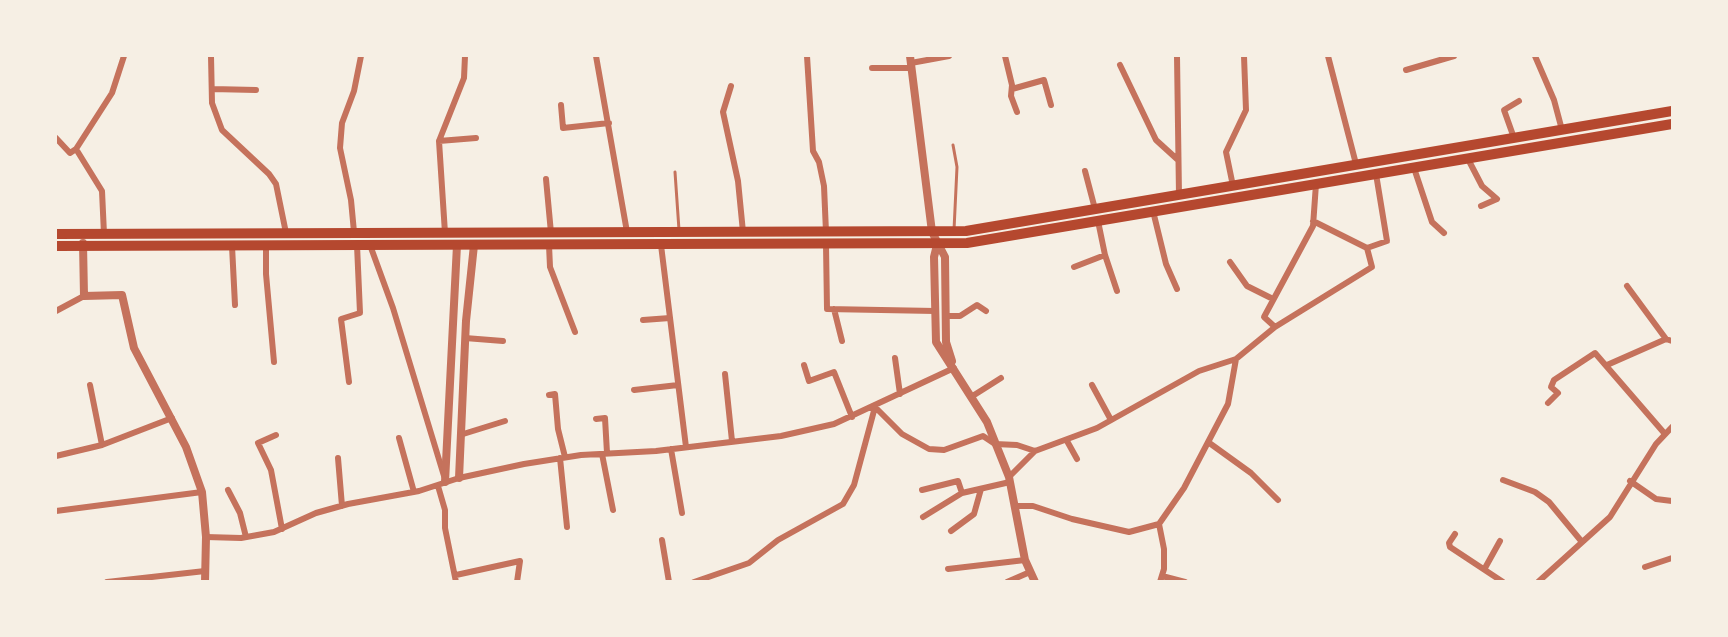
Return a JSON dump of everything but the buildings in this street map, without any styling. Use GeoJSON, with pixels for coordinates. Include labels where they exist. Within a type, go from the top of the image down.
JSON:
{"type":"FeatureCollection","features":[{"type":"Feature","properties":{"kind":"main road"},"geometry":{"type":"LineString","coordinates":[[56,234],[954,232],[1672,111]]}},
{"type":"Feature","properties":{"kind":"main road"},"geometry":{"type":"LineString","coordinates":[[56,246],[937,245],[967,243],[1672,124]]}},
{"type":"Feature","properties":{"kind":"main road"},"geometry":{"type":"LineString","coordinates":[[1356,164],[1359,177]]}},
{"type":"Feature","properties":{"kind":"main road"},"geometry":{"type":"LineString","coordinates":[[457,245],[458,232]]}},
{"type":"Feature","properties":{"kind":"main road"},"geometry":{"type":"LineString","coordinates":[[104,234],[104,246]]}},
{"type":"Feature","properties":{"kind":"street"},"geometry":{"type":"LineString","coordinates":[[56,138],[70,153],[76,149],[112,93],[124,56]]}},
{"type":"Feature","properties":{"kind":"street"},"geometry":{"type":"LineString","coordinates":[[211,56],[212,103],[222,130],[269,174],[276,184],[285,233]]}},
{"type":"Feature","properties":{"kind":"street"},"geometry":{"type":"LineString","coordinates":[[354,232],[351,200],[340,148],[342,123],[354,91],[361,56]]}},
{"type":"Feature","properties":{"kind":"street"},"geometry":{"type":"LineString","coordinates":[[445,233],[439,141],[464,78],[465,56]]}},
{"type":"Feature","properties":{"kind":"street"},"geometry":{"type":"LineString","coordinates":[[596,56],[627,232]]}},
{"type":"Feature","properties":{"kind":"street"},"geometry":{"type":"LineString","coordinates":[[807,56],[813,151],[819,162],[824,186],[825,232]]}},
{"type":"Feature","properties":{"kind":"street"},"geometry":{"type":"LineString","coordinates":[[872,68],[949,56]]}},
{"type":"Feature","properties":{"kind":"street"},"geometry":{"type":"LineString","coordinates":[[1005,56],[1012,89],[1011,96],[1017,112]]}},
{"type":"Feature","properties":{"kind":"street"},"geometry":{"type":"LineString","coordinates":[[1177,56],[1179,195]]}},
{"type":"Feature","properties":{"kind":"street"},"geometry":{"type":"LineString","coordinates":[[1233,186],[1226,152],[1246,110],[1244,56]]}},
{"type":"Feature","properties":{"kind":"street"},"geometry":{"type":"LineString","coordinates":[[1328,56],[1356,164]]}},
{"type":"Feature","properties":{"kind":"street"},"geometry":{"type":"LineString","coordinates":[[1406,70],[1454,56]]}},
{"type":"Feature","properties":{"kind":"street"},"geometry":{"type":"LineString","coordinates":[[1535,56],[1554,100],[1562,130]]}},
{"type":"Feature","properties":{"kind":"street"},"geometry":{"type":"LineString","coordinates":[[910,62],[932,232],[945,257],[946,342],[954,368]]}},
{"type":"Feature","properties":{"kind":"street"},"geometry":{"type":"LineString","coordinates":[[1120,65],[1156,140],[1178,160]]}},
{"type":"Feature","properties":{"kind":"street"},"geometry":{"type":"LineString","coordinates":[[1012,89],[1044,80],[1051,105]]}},
{"type":"Feature","properties":{"kind":"street"},"geometry":{"type":"LineString","coordinates":[[731,86],[723,112],[738,181],[743,232]]}},
{"type":"Feature","properties":{"kind":"street"},"geometry":{"type":"LineString","coordinates":[[212,89],[256,90]]}},
{"type":"Feature","properties":{"kind":"street"},"geometry":{"type":"LineString","coordinates":[[1514,138],[1504,110],[1519,101]]}},
{"type":"Feature","properties":{"kind":"street"},"geometry":{"type":"LineString","coordinates":[[561,105],[563,128],[609,123]]}},
{"type":"Feature","properties":{"kind":"street"},"geometry":{"type":"LineString","coordinates":[[439,141],[476,138]]}},
{"type":"Feature","properties":{"kind":"street"},"geometry":{"type":"LineString","coordinates":[[76,149],[102,191],[104,234]]}},
{"type":"Feature","properties":{"kind":"street"},"geometry":{"type":"LineString","coordinates":[[1468,159],[1482,186],[1497,199],[1481,206]]}},
{"type":"Feature","properties":{"kind":"street"},"geometry":{"type":"LineString","coordinates":[[1414,168],[1432,222],[1444,233]]}},
{"type":"Feature","properties":{"kind":"street"},"geometry":{"type":"LineString","coordinates":[[1085,171],[1095,209]]}},
{"type":"Feature","properties":{"kind":"street"},"geometry":{"type":"LineString","coordinates":[[1313,221],[1366,248],[1387,241],[1376,174]]}},
{"type":"Feature","properties":{"kind":"street"},"geometry":{"type":"LineString","coordinates":[[546,179],[551,232]]}},
{"type":"Feature","properties":{"kind":"street"},"geometry":{"type":"LineString","coordinates":[[1275,327],[1264,318],[1313,221],[1316,184]]}},
{"type":"Feature","properties":{"kind":"street"},"geometry":{"type":"LineString","coordinates":[[1153,211],[1166,264],[1177,289]]}},
{"type":"Feature","properties":{"kind":"street"},"geometry":{"type":"LineString","coordinates":[[1098,221],[1105,255],[1117,291]]}},
{"type":"Feature","properties":{"kind":"street"},"geometry":{"type":"LineString","coordinates":[[83,234],[84,296]]}},
{"type":"Feature","properties":{"kind":"street"},"geometry":{"type":"LineString","coordinates":[[349,382],[342,318],[360,313],[357,245]]}},
{"type":"Feature","properties":{"kind":"street"},"geometry":{"type":"LineString","coordinates":[[370,245],[393,308],[441,484],[445,528],[456,578],[520,561],[517,582]]}},
{"type":"Feature","properties":{"kind":"street"},"geometry":{"type":"LineString","coordinates":[[441,484],[452,384],[457,245]]}},
{"type":"Feature","properties":{"kind":"street"},"geometry":{"type":"LineString","coordinates":[[459,478],[462,382],[474,245]]}},
{"type":"Feature","properties":{"kind":"street"},"geometry":{"type":"LineString","coordinates":[[549,245],[550,267],[575,332]]}},
{"type":"Feature","properties":{"kind":"street"},"geometry":{"type":"LineString","coordinates":[[661,245],[686,447]]}},
{"type":"Feature","properties":{"kind":"street"},"geometry":{"type":"LineString","coordinates":[[826,245],[827,309],[935,311]]}},
{"type":"Feature","properties":{"kind":"street"},"geometry":{"type":"LineString","coordinates":[[937,245],[934,257],[936,342],[971,397],[1010,480],[1025,560],[1035,582]]}},
{"type":"Feature","properties":{"kind":"street"},"geometry":{"type":"LineString","coordinates":[[232,246],[235,305]]}},
{"type":"Feature","properties":{"kind":"street"},"geometry":{"type":"LineString","coordinates":[[266,246],[266,274],[274,362]]}},
{"type":"Feature","properties":{"kind":"street"},"geometry":{"type":"LineString","coordinates":[[923,518],[962,493],[1010,480],[1035,451],[1067,441],[1111,420],[1199,371],[1236,359],[1275,327],[1372,267],[1366,248]]}},
{"type":"Feature","properties":{"kind":"street"},"geometry":{"type":"LineString","coordinates":[[1074,267],[1105,255]]}},
{"type":"Feature","properties":{"kind":"street"},"geometry":{"type":"LineString","coordinates":[[1230,262],[1247,286],[1273,298]]}},
{"type":"Feature","properties":{"kind":"street"},"geometry":{"type":"LineString","coordinates":[[1607,365],[1669,340],[1627,286]]}},
{"type":"Feature","properties":{"kind":"street"},"geometry":{"type":"LineString","coordinates":[[56,311],[84,296],[122,296],[134,348],[186,447],[202,492],[206,537],[205,582]]}},
{"type":"Feature","properties":{"kind":"street"},"geometry":{"type":"LineString","coordinates":[[946,316],[960,316],[977,305],[986,311]]}},
{"type":"Feature","properties":{"kind":"street"},"geometry":{"type":"LineString","coordinates":[[834,309],[842,341]]}},
{"type":"Feature","properties":{"kind":"street"},"geometry":{"type":"LineString","coordinates":[[643,320],[670,318]]}},
{"type":"Feature","properties":{"kind":"street"},"geometry":{"type":"LineString","coordinates":[[455,321],[466,321]]}},
{"type":"Feature","properties":{"kind":"street"},"geometry":{"type":"LineString","coordinates":[[465,338],[503,341]]}},
{"type":"Feature","properties":{"kind":"street"},"geometry":{"type":"LineString","coordinates":[[1548,403],[1558,393],[1551,387],[1554,380],[1590,355],[1598,354],[1665,434]]}},
{"type":"Feature","properties":{"kind":"street"},"geometry":{"type":"LineString","coordinates":[[895,358],[900,394]]}},
{"type":"Feature","properties":{"kind":"street"},"geometry":{"type":"LineString","coordinates":[[1015,506],[1033,506],[1072,519],[1129,532],[1159,524],[1184,488],[1228,404],[1236,359]]}},
{"type":"Feature","properties":{"kind":"street"},"geometry":{"type":"LineString","coordinates":[[804,365],[809,381],[834,372],[852,417]]}},
{"type":"Feature","properties":{"kind":"street"},"geometry":{"type":"LineString","coordinates":[[206,537],[246,537],[282,529],[342,506],[414,492],[459,478],[562,458],[671,449],[781,436],[834,424],[852,417],[954,368]]}},
{"type":"Feature","properties":{"kind":"street"},"geometry":{"type":"LineString","coordinates":[[725,374],[732,441]]}},
{"type":"Feature","properties":{"kind":"street"},"geometry":{"type":"LineString","coordinates":[[971,397],[1001,378]]}},
{"type":"Feature","properties":{"kind":"street"},"geometry":{"type":"LineString","coordinates":[[452,384],[462,382]]}},
{"type":"Feature","properties":{"kind":"street"},"geometry":{"type":"LineString","coordinates":[[1092,384],[1111,420]]}},
{"type":"Feature","properties":{"kind":"street"},"geometry":{"type":"LineString","coordinates":[[90,385],[102,445]]}},
{"type":"Feature","properties":{"kind":"street"},"geometry":{"type":"LineString","coordinates":[[634,390],[678,385]]}},
{"type":"Feature","properties":{"kind":"street"},"geometry":{"type":"LineString","coordinates":[[549,395],[555,394],[567,526]]}},
{"type":"Feature","properties":{"kind":"street"},"geometry":{"type":"LineString","coordinates":[[874,407],[902,434],[929,449],[944,450],[983,436],[995,444],[1017,445],[1035,451]]}},
{"type":"Feature","properties":{"kind":"street"},"geometry":{"type":"LineString","coordinates":[[694,582],[749,563],[778,540],[843,504],[854,485],[874,407]]}},
{"type":"Feature","properties":{"kind":"street"},"geometry":{"type":"LineString","coordinates":[[56,456],[102,445],[172,418]]}},
{"type":"Feature","properties":{"kind":"street"},"geometry":{"type":"LineString","coordinates":[[596,419],[605,418],[604,453],[613,510]]}},
{"type":"Feature","properties":{"kind":"street"},"geometry":{"type":"LineString","coordinates":[[460,435],[505,421]]}},
{"type":"Feature","properties":{"kind":"street"},"geometry":{"type":"LineString","coordinates":[[1538,582],[1610,517],[1630,481],[1672,427]]}},
{"type":"Feature","properties":{"kind":"street"},"geometry":{"type":"LineString","coordinates":[[276,435],[258,444],[271,470],[282,529]]}},
{"type":"Feature","properties":{"kind":"street"},"geometry":{"type":"LineString","coordinates":[[399,438],[414,492]]}},
{"type":"Feature","properties":{"kind":"street"},"geometry":{"type":"LineString","coordinates":[[1067,441],[1077,459]]}},
{"type":"Feature","properties":{"kind":"street"},"geometry":{"type":"LineString","coordinates":[[1208,442],[1251,473],[1278,500]]}},
{"type":"Feature","properties":{"kind":"street"},"geometry":{"type":"LineString","coordinates":[[671,449],[682,513]]}},
{"type":"Feature","properties":{"kind":"street"},"geometry":{"type":"LineString","coordinates":[[338,459],[342,506]]}},
{"type":"Feature","properties":{"kind":"street"},"geometry":{"type":"LineString","coordinates":[[1503,480],[1535,492],[1549,502],[1581,542]]}},
{"type":"Feature","properties":{"kind":"street"},"geometry":{"type":"LineString","coordinates":[[922,490],[958,481],[962,493]]}},
{"type":"Feature","properties":{"kind":"street"},"geometry":{"type":"LineString","coordinates":[[1630,481],[1656,499],[1672,501]]}},
{"type":"Feature","properties":{"kind":"street"},"geometry":{"type":"LineString","coordinates":[[951,531],[974,514],[981,489]]}},
{"type":"Feature","properties":{"kind":"street"},"geometry":{"type":"LineString","coordinates":[[228,490],[240,513],[246,537]]}},
{"type":"Feature","properties":{"kind":"street"},"geometry":{"type":"LineString","coordinates":[[56,511],[202,492]]}},
{"type":"Feature","properties":{"kind":"street"},"geometry":{"type":"LineString","coordinates":[[1159,524],[1164,549],[1161,579],[1185,582]]}},
{"type":"Feature","properties":{"kind":"street"},"geometry":{"type":"LineString","coordinates":[[1455,534],[1449,543],[1450,547],[1503,582]]}},
{"type":"Feature","properties":{"kind":"street"},"geometry":{"type":"LineString","coordinates":[[662,540],[669,582]]}},
{"type":"Feature","properties":{"kind":"street"},"geometry":{"type":"LineString","coordinates":[[1485,568],[1500,541]]}},
{"type":"Feature","properties":{"kind":"street"},"geometry":{"type":"LineString","coordinates":[[1645,567],[1672,558]]}},
{"type":"Feature","properties":{"kind":"street"},"geometry":{"type":"LineString","coordinates":[[948,569],[1025,560]]}},
{"type":"Feature","properties":{"kind":"street"},"geometry":{"type":"LineString","coordinates":[[107,582],[205,571]]}},
{"type":"Feature","properties":{"kind":"street"},"geometry":{"type":"LineString","coordinates":[[1007,582],[1030,572]]}},
{"type":"Feature","properties":{"kind":"lane"},"geometry":{"type":"LineString","coordinates":[[953,145],[957,167],[954,232]]}},
{"type":"Feature","properties":{"kind":"lane"},"geometry":{"type":"LineString","coordinates":[[675,172],[679,232]]}}]}
